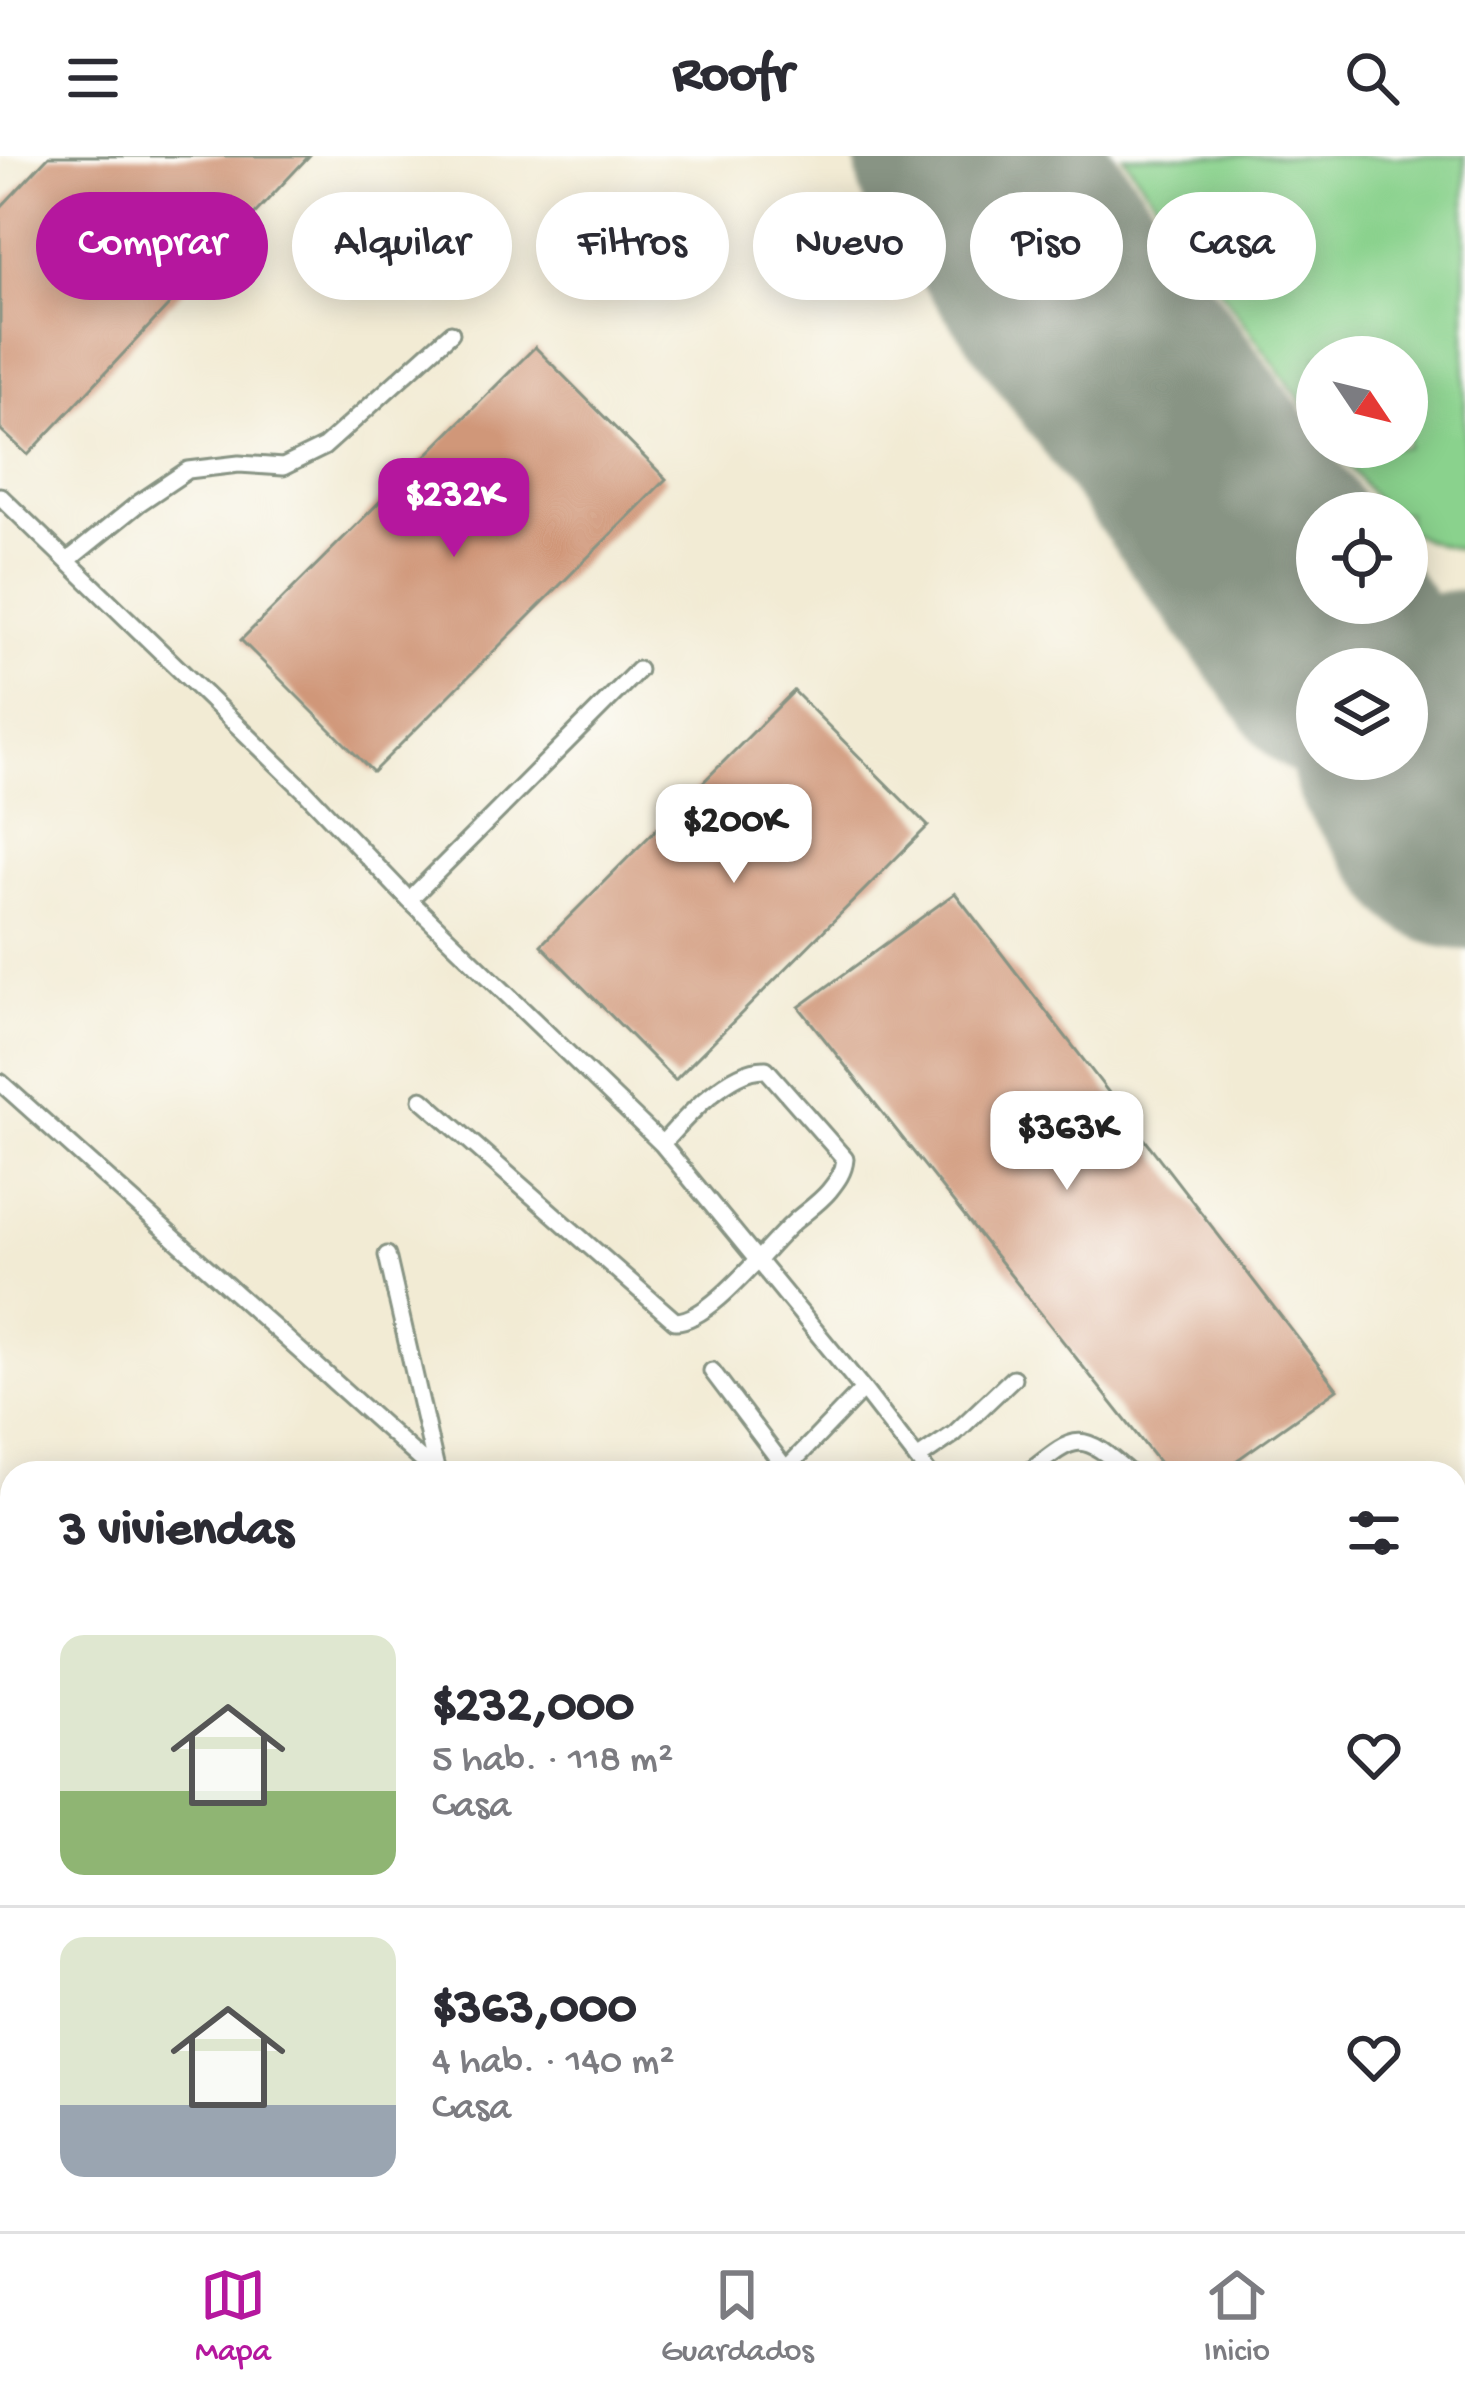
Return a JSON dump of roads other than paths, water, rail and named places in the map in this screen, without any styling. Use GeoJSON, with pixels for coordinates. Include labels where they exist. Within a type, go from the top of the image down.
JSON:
{"type":"FeatureCollection","features":[{"type":"Feature","properties":{"kind":"lane"},"geometry":{"type":"LineString","coordinates":[[67,561],[188,470],[239,464],[283,466],[324,447],[451,334]]}},
{"type":"Feature","properties":{"kind":"lane"},"geometry":{"type":"LineString","coordinates":[[0,496],[662,1144],[918,1461]]}},
{"type":"Feature","properties":{"kind":"lane"},"geometry":{"type":"LineString","coordinates":[[409,900],[638,670]]}},
{"type":"Feature","properties":{"kind":"lane"},"geometry":{"type":"LineString","coordinates":[[422,1099],[674,1321],[687,1322],[729,1289],[792,1223],[827,1195],[844,1169],[845,1159],[766,1069],[751,1069],[697,1106],[662,1144]]}},
{"type":"Feature","properties":{"kind":"lane"},"geometry":{"type":"LineString","coordinates":[[0,1082],[423,1461]]}},
{"type":"Feature","properties":{"kind":"lane"},"geometry":{"type":"LineString","coordinates":[[387,1255],[433,1461]]}},
{"type":"Feature","properties":{"kind":"lane"},"geometry":{"type":"LineString","coordinates":[[712,1371],[778,1461]]}},
{"type":"Feature","properties":{"kind":"lane"},"geometry":{"type":"LineString","coordinates":[[927,1461],[1013,1378]]}},
{"type":"Feature","properties":{"kind":"lane"},"geometry":{"type":"LineString","coordinates":[[796,1461],[863,1389]]}},
{"type":"Feature","properties":{"kind":"lane"},"geometry":{"type":"LineString","coordinates":[[1043,1461],[1066,1443],[1083,1441],[1116,1461]]}}]}
